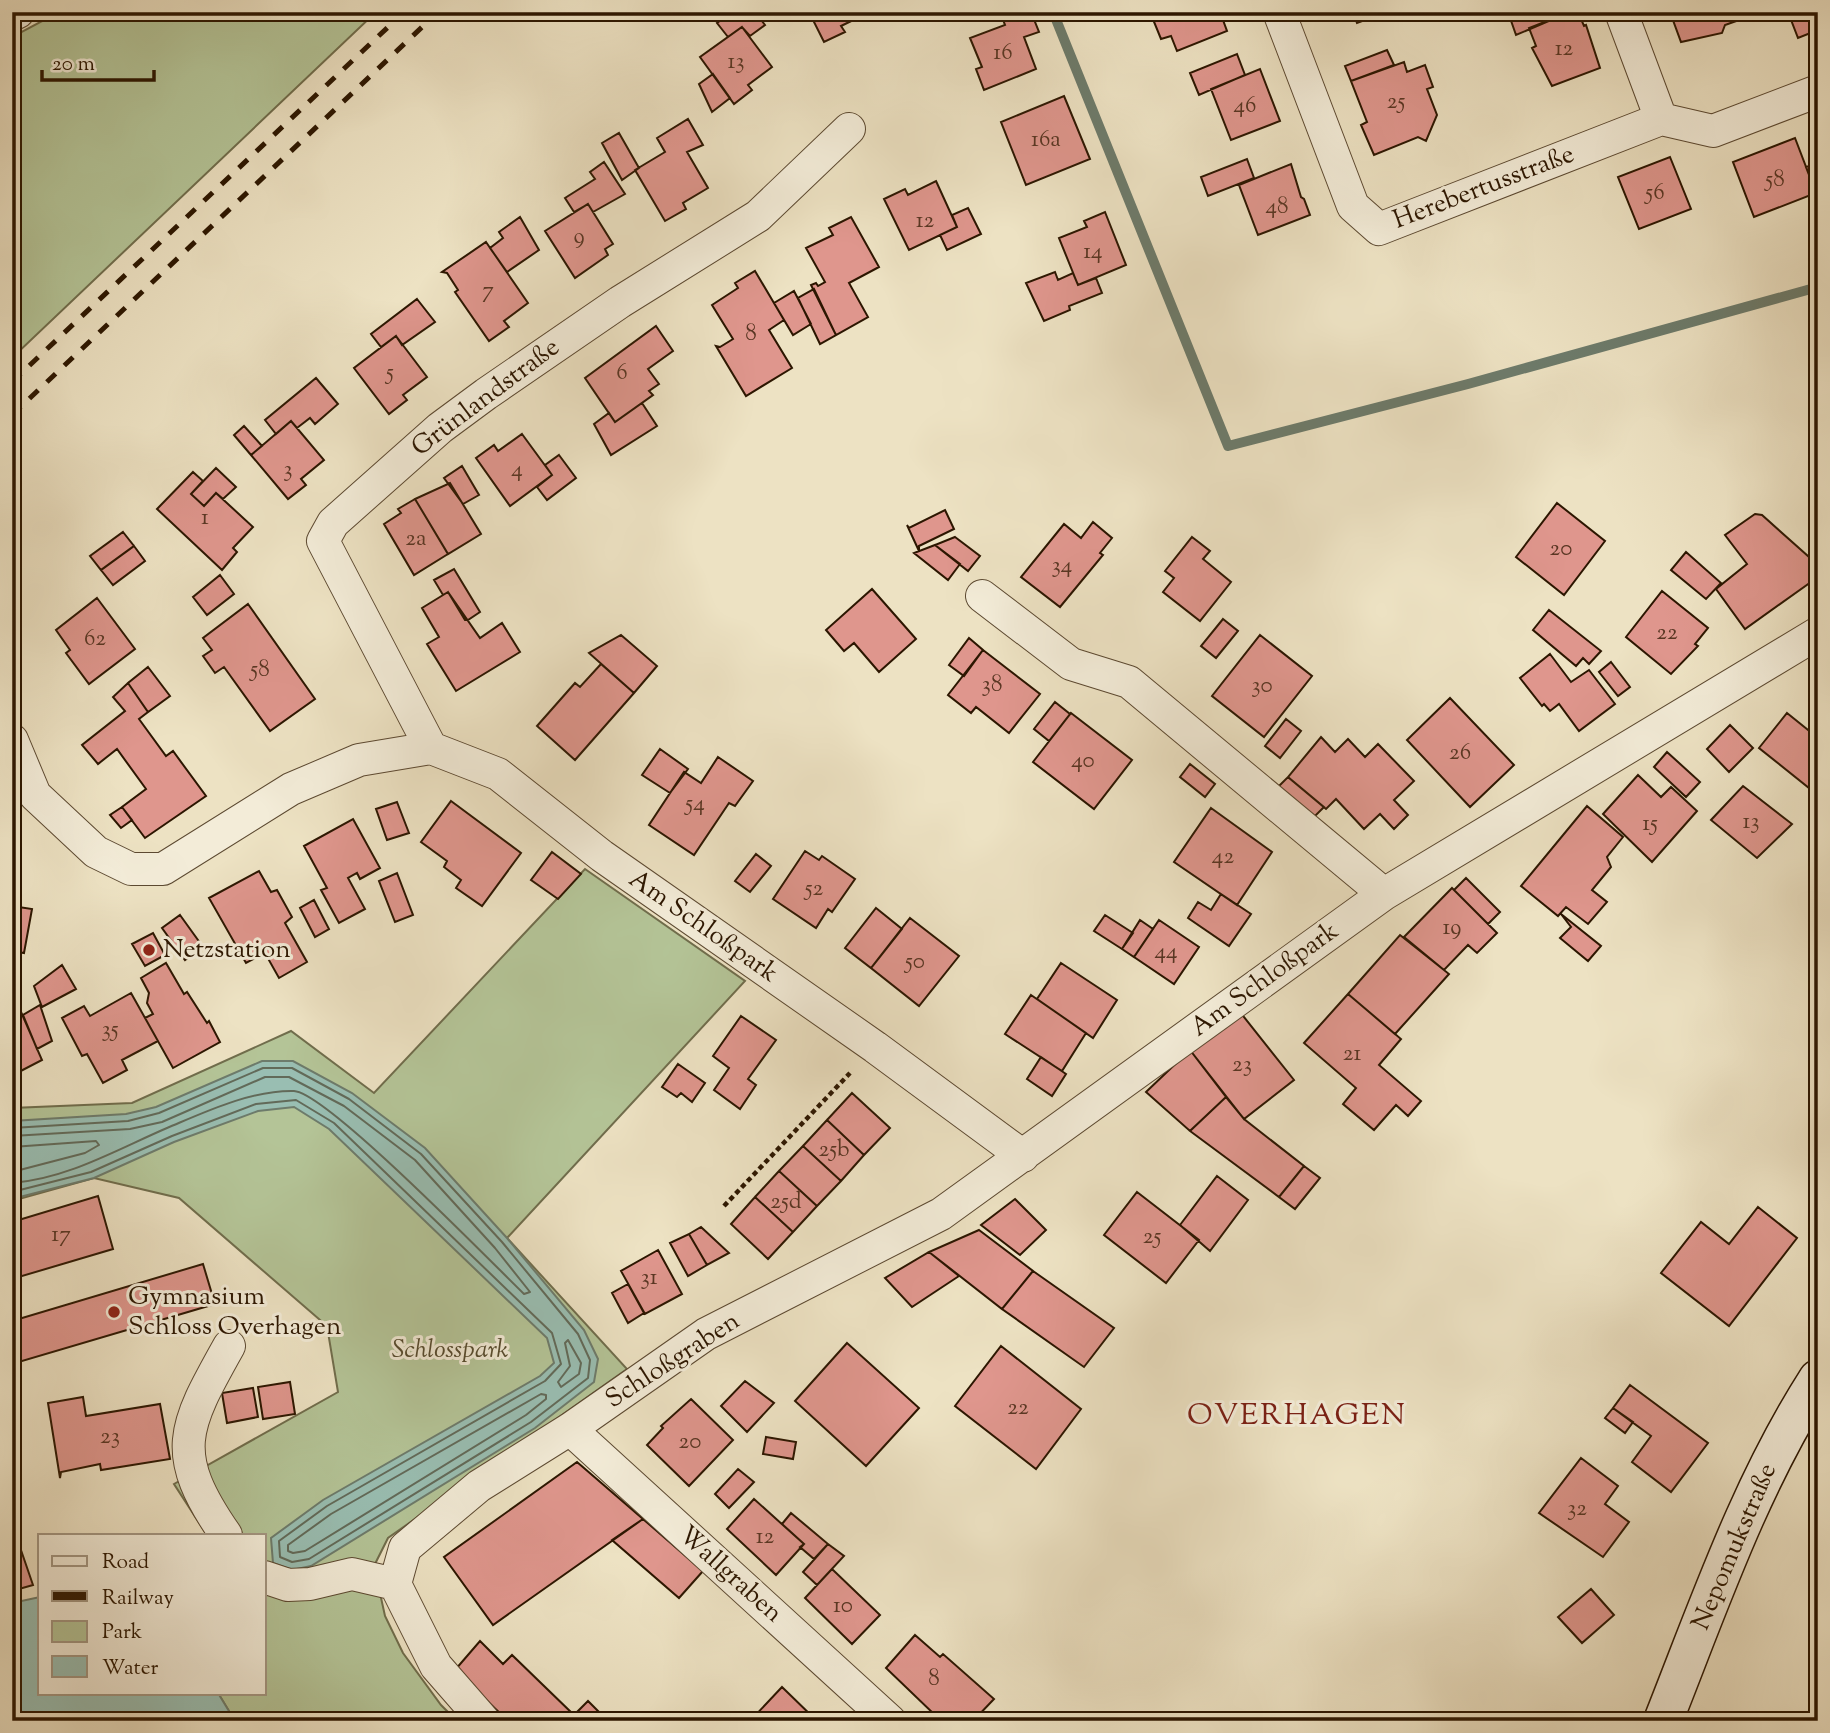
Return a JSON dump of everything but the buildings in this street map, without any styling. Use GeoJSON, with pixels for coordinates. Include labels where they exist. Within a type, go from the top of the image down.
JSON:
{"type":"FeatureCollection","features":[{"type":"Feature","properties":{"kind":"main road","name":"Nepomukstraße"},"geometry":{"type":"LineString","coordinates":[[1663,1721],[1739,1530],[1787,1427],[1818,1379]]}},
{"type":"Feature","properties":{"kind":"street"},"geometry":{"type":"LineString","coordinates":[[12,15],[18,12]]}},
{"type":"Feature","properties":{"kind":"street","name":"Herebertusstraße"},"geometry":{"type":"LineString","coordinates":[[1279,12],[1353,205],[1379,229],[1661,118]]}},
{"type":"Feature","properties":{"kind":"street"},"geometry":{"type":"LineString","coordinates":[[1621,12],[1661,118],[1713,131],[1818,92]]}},
{"type":"Feature","properties":{"kind":"street","name":"Grünlandstraße"},"geometry":{"type":"LineString","coordinates":[[431,748],[323,541],[333,523],[440,428],[486,394],[620,302],[758,216],[849,129]]}},
{"type":"Feature","properties":{"kind":"street"},"geometry":{"type":"LineString","coordinates":[[982,596],[1071,664],[1129,682],[1384,894]]}},
{"type":"Feature","properties":{"kind":"street","name":"Am Schloßpark"},"geometry":{"type":"LineString","coordinates":[[431,748],[498,774],[602,856],[875,1047],[1023,1156],[1384,894],[1818,634]]}},
{"type":"Feature","properties":{"kind":"street"},"geometry":{"type":"LineString","coordinates":[[12,740],[35,795],[96,852],[131,869],[163,869],[290,789],[359,760],[431,748]]}},
{"type":"Feature","properties":{"kind":"street","name":"Schloßgraben"},"geometry":{"type":"LineString","coordinates":[[395,1584],[405,1548],[479,1486],[570,1429],[706,1334],[941,1214],[1023,1156]]}},
{"type":"Feature","properties":{"kind":"street"},"geometry":{"type":"LineString","coordinates":[[225,1534],[203,1502],[188,1464],[188,1427],[229,1346]]}},
{"type":"Feature","properties":{"kind":"street","name":"Wallgraben"},"geometry":{"type":"LineString","coordinates":[[570,1429],[890,1721]]}},
{"type":"Feature","properties":{"kind":"street"},"geometry":{"type":"LineString","coordinates":[[266,1578],[288,1585],[310,1584],[352,1574],[395,1584],[436,1666],[484,1721]]}},
{"type":"Feature","properties":{"kind":"path"},"geometry":{"type":"LineString","coordinates":[[724,1206],[875,1047]]}},
{"type":"Feature","properties":{"kind":"green space"},"geometry":{"type":"Polygon","coordinates":[[[59,12],[376,12],[12,358],[12,37],[59,12]]]}},
{"type":"Feature","properties":{"kind":"green space","name":"Schlosspark"},"geometry":{"type":"Polygon","coordinates":[[[585,869],[745,981],[507,1238],[627,1369],[388,1538],[374,1566],[385,1616],[403,1653],[441,1705],[457,1721],[235,1721],[219,1694],[266,1694],[266,1534],[206,1534],[174,1484],[338,1392],[327,1326],[179,1198],[94,1178],[12,1201],[12,1108],[132,1103],[291,1031],[374,1093],[585,869]]]}},
{"type":"Feature","properties":{"kind":"water"},"geometry":{"type":"Polygon","coordinates":[[[262,1061],[293,1061],[352,1093],[425,1148],[507,1238],[584,1330],[598,1359],[594,1382],[535,1428],[311,1566],[292,1570],[273,1563],[271,1538],[323,1500],[540,1376],[554,1363],[547,1338],[329,1129],[294,1107],[258,1111],[174,1142],[94,1178],[12,1199],[12,1121],[126,1114],[156,1107],[262,1061]]]}},
{"type":"Feature","properties":{"kind":"water"},"geometry":{"type":"Polygon","coordinates":[[[38,1597],[38,1694],[219,1694],[235,1721],[12,1721],[12,1603],[38,1597]]]}},
{"type":"Feature","properties":{"kind":"waterway"},"geometry":{"type":"LineString","coordinates":[[1053,12],[1228,446],[1468,384],[1818,287]]}},
{"type":"Feature","properties":{"kind":"railway"},"geometry":{"type":"LineString","coordinates":[[12,382],[404,12]]}},
{"type":"Feature","properties":{"kind":"railway"},"geometry":{"type":"LineString","coordinates":[[12,415],[438,12]]}},
{"type":"Feature","properties":{"kind":"place","name":"Netzstation"},"geometry":{"type":"Point","coordinates":[149,950]}},
{"type":"Feature","properties":{"kind":"place","name":"Gymnasium Schloss Overhagen"},"geometry":{"type":"Point","coordinates":[114,1312]}},
{"type":"Feature","properties":{"kind":"district","name":"OVERHAGEN"},"geometry":{"type":"Point","coordinates":[1297,1416]}}]}
